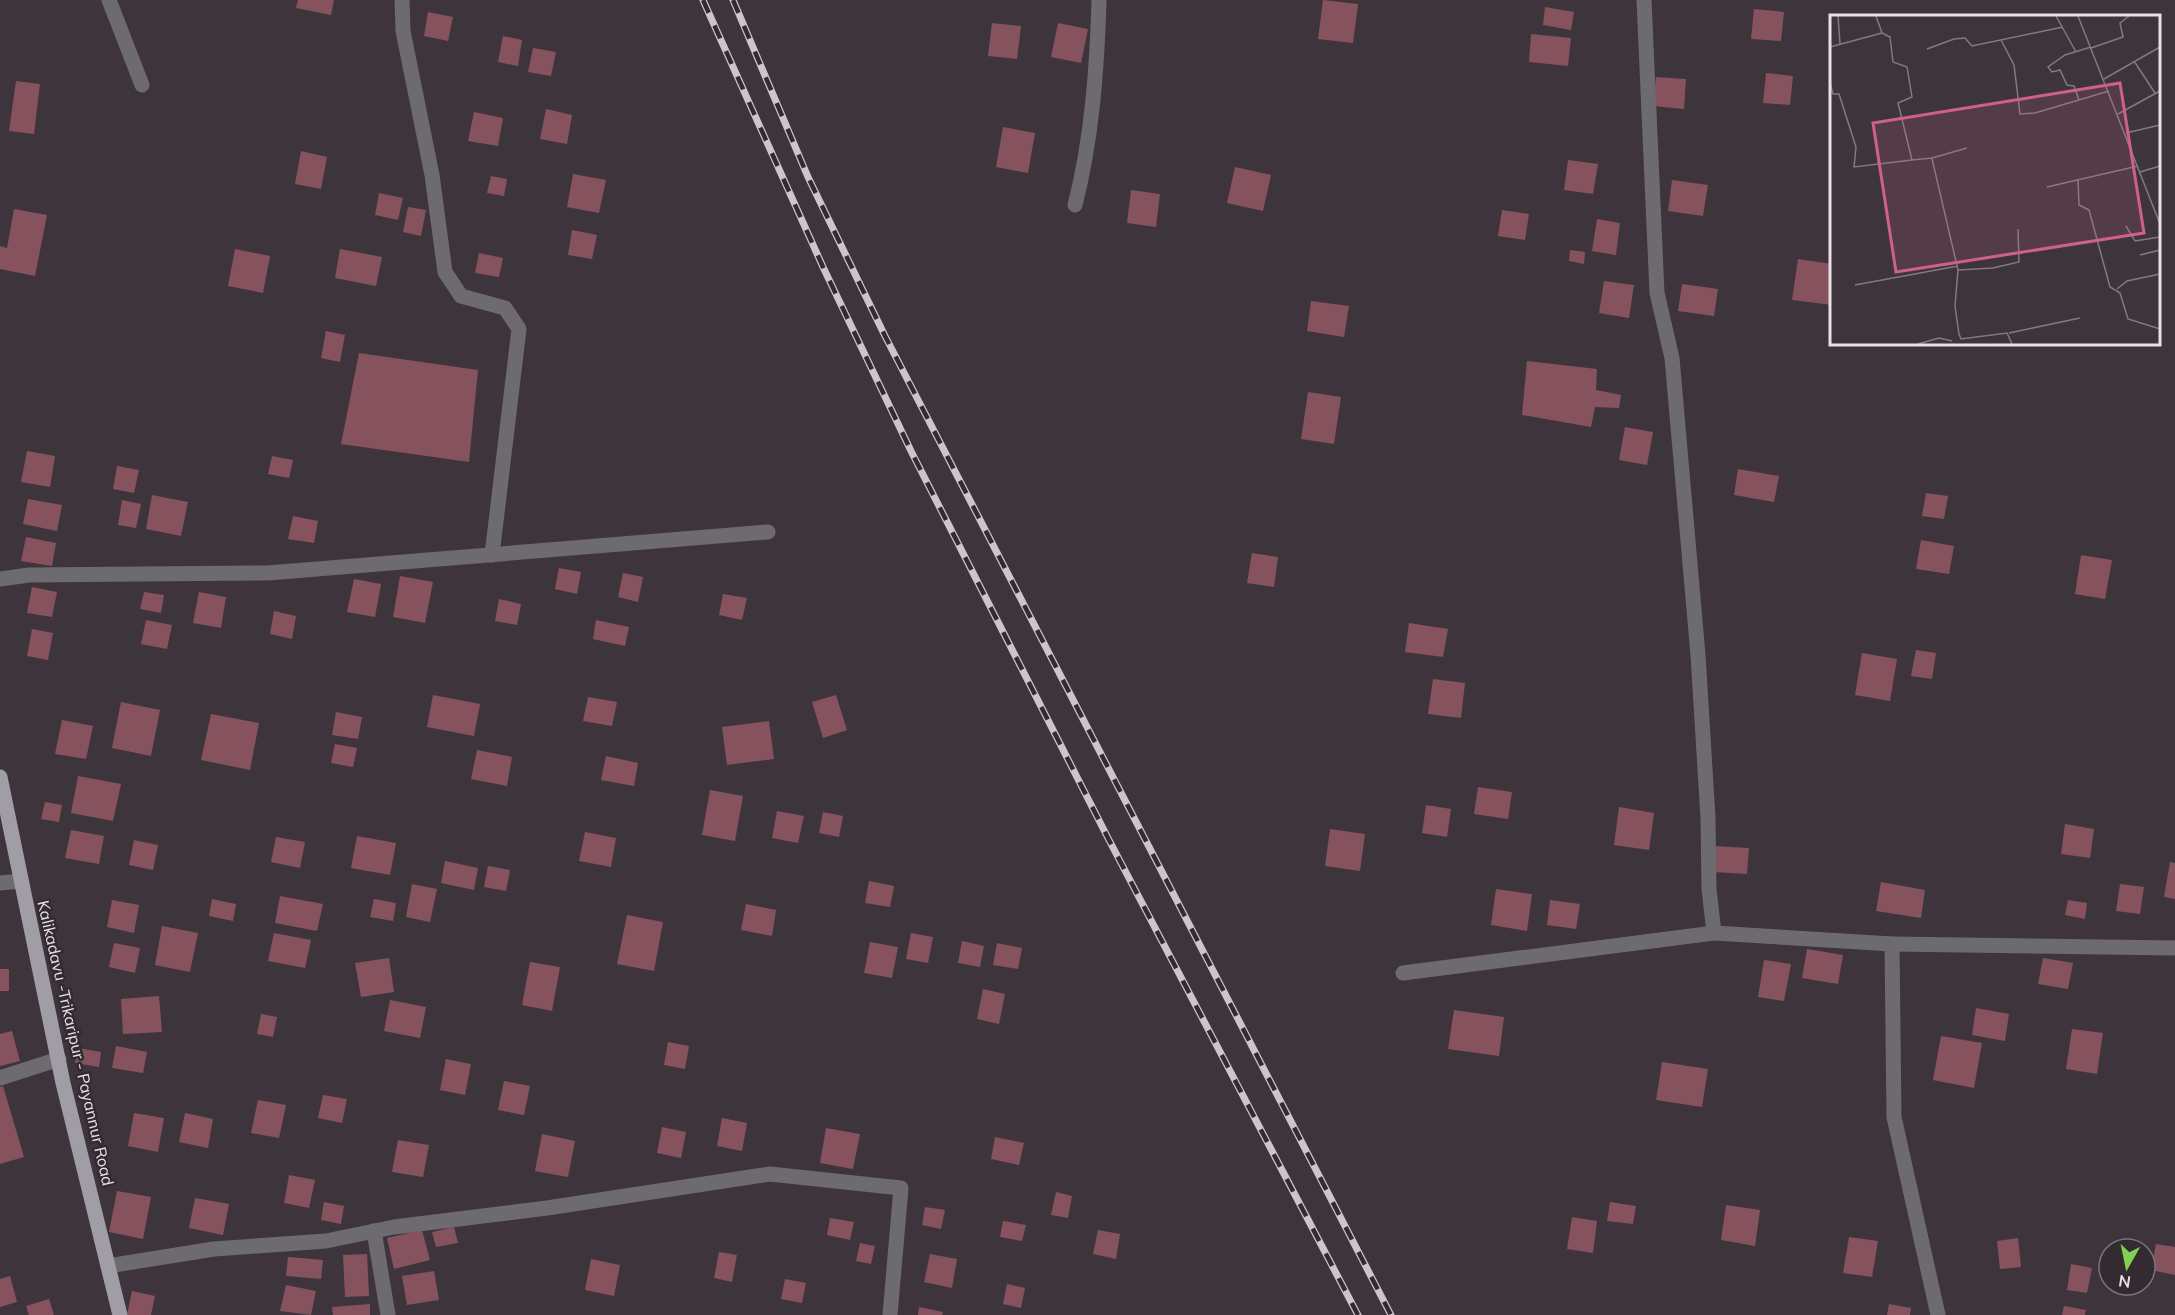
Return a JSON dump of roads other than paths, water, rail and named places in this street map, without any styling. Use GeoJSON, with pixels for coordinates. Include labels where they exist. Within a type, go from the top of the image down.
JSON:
{"type":"FeatureCollection","features":[{"type":"Feature","properties":{"kind":"main road","name":"Kalikadavu -Trikaripur - Payannur Road"},"geometry":{"type":"LineString","coordinates":[[0,777],[59,1059],[120,1315]]}},
{"type":"Feature","properties":{"kind":"street"},"geometry":{"type":"LineString","coordinates":[[109,0],[142,85]]}},
{"type":"Feature","properties":{"kind":"street"},"geometry":{"type":"LineString","coordinates":[[402,0],[402,31],[432,175],[445,272],[462,296],[505,308],[519,329],[492,555]]}},
{"type":"Feature","properties":{"kind":"street"},"geometry":{"type":"LineString","coordinates":[[1075,205],[1094,92],[1099,0]]}},
{"type":"Feature","properties":{"kind":"street"},"geometry":{"type":"LineString","coordinates":[[1644,0],[1657,292],[1672,358],[1698,655],[1708,818],[1709,889],[1714,933]]}},
{"type":"Feature","properties":{"kind":"street"},"geometry":{"type":"LineString","coordinates":[[0,579],[29,575],[268,573],[768,531]]}},
{"type":"Feature","properties":{"kind":"street"},"geometry":{"type":"LineString","coordinates":[[0,884],[21,880]]}},
{"type":"Feature","properties":{"kind":"street"},"geometry":{"type":"LineString","coordinates":[[1403,973],[1714,933],[1892,944],[2175,948]]}},
{"type":"Feature","properties":{"kind":"street"},"geometry":{"type":"LineString","coordinates":[[1892,944],[1894,1117],[1938,1315]]}},
{"type":"Feature","properties":{"kind":"street"},"geometry":{"type":"LineString","coordinates":[[0,1078],[59,1059]]}},
{"type":"Feature","properties":{"kind":"street"},"geometry":{"type":"LineString","coordinates":[[108,1266],[214,1249],[326,1241],[456,1218],[654,1193],[770,1174],[901,1188],[890,1315]]}},
{"type":"Feature","properties":{"kind":"street"},"geometry":{"type":"LineString","coordinates":[[374,1231],[388,1315]]}},
{"type":"Feature","properties":{"kind":"railway"},"geometry":{"type":"LineString","coordinates":[[703,0],[823,267],[911,451],[1109,840],[1358,1315]]}},
{"type":"Feature","properties":{"kind":"railway"},"geometry":{"type":"LineString","coordinates":[[733,0],[808,177],[885,336],[1391,1315]]}}]}
